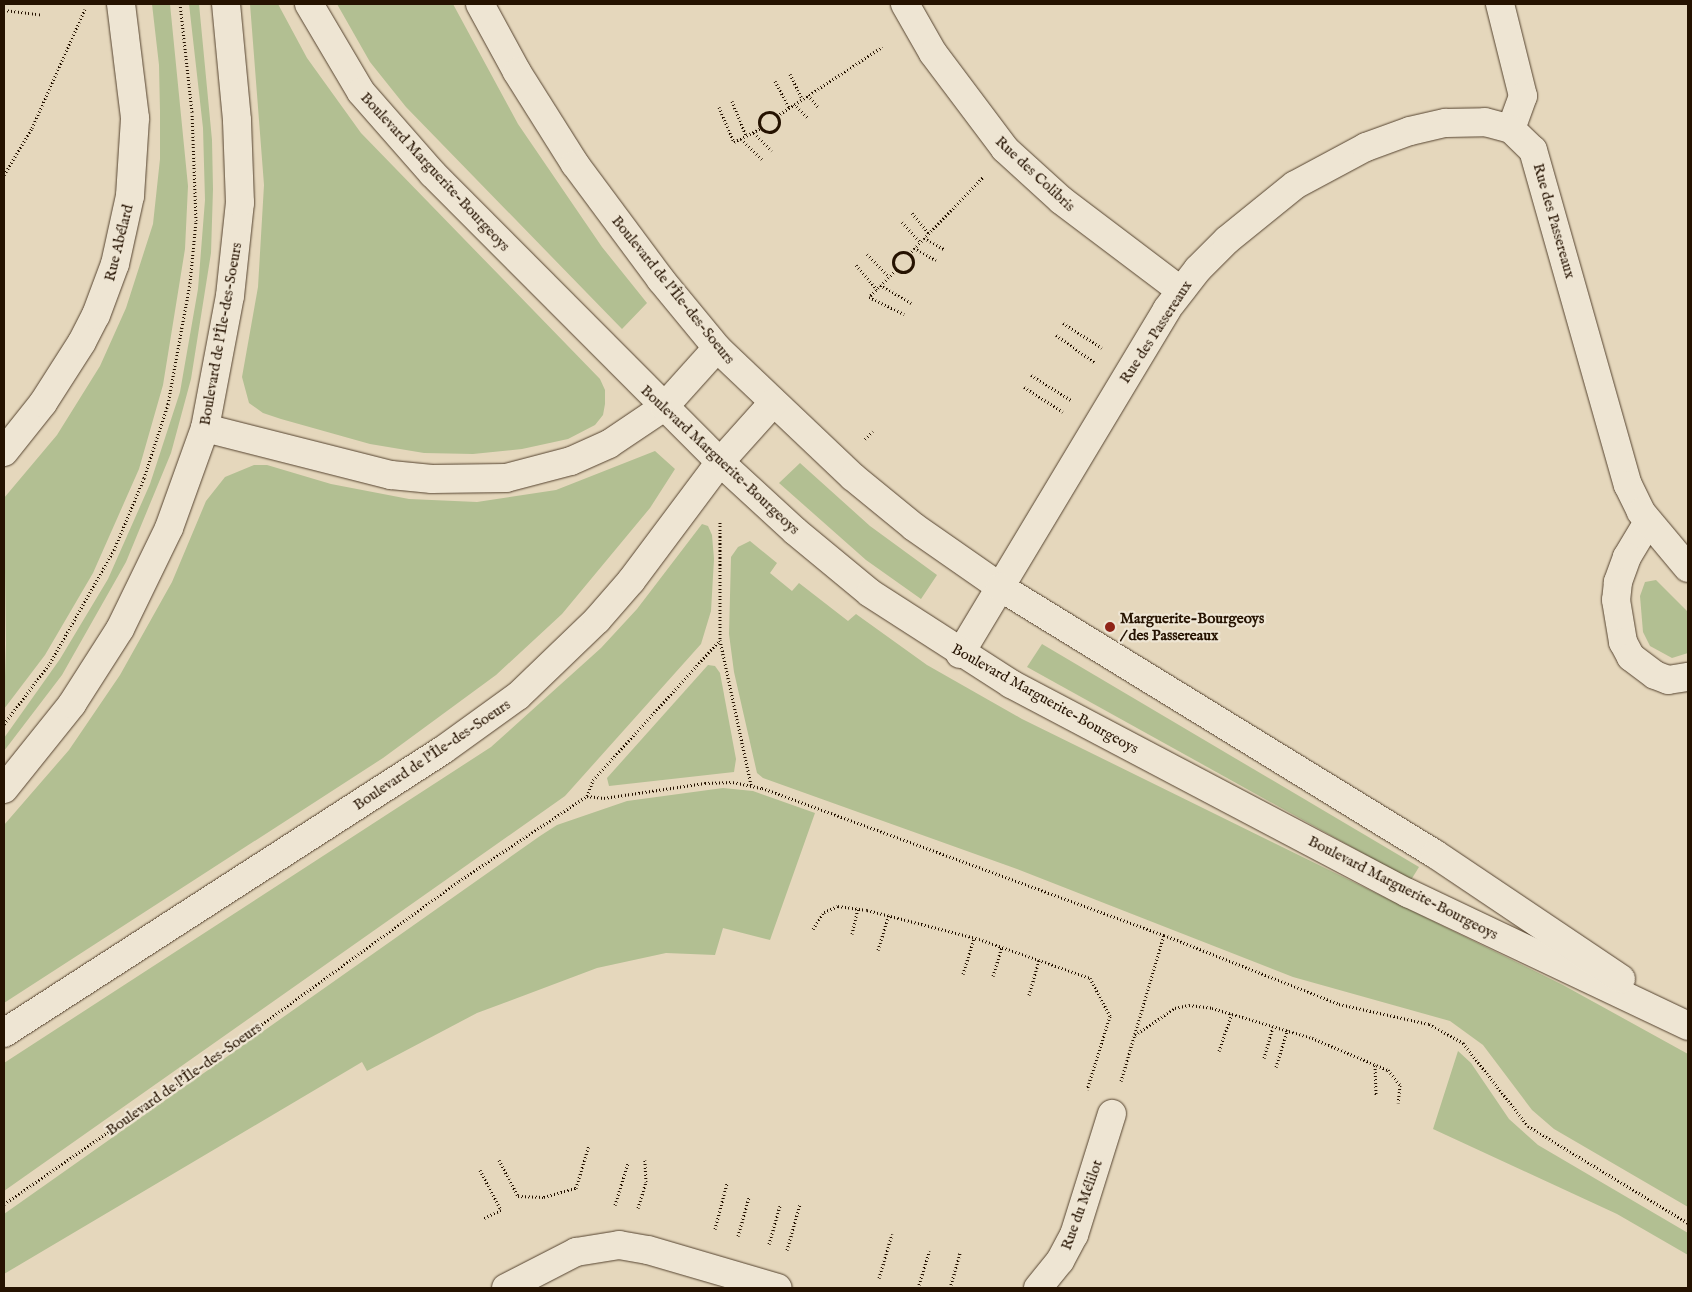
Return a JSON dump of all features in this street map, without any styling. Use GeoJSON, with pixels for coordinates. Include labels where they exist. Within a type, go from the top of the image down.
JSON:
{"type":"FeatureCollection","features":[{"type":"Feature","properties":{"kind":"street","name":"Rue Abélard"},"geometry":{"type":"LineString","coordinates":[[4,452],[43,403],[82,342],[96,315],[115,264],[130,196],[135,118],[121,4]]}},
{"type":"Feature","properties":{"kind":"street","name":"Boulevard de l'Île-des-Soeurs"},"geometry":{"type":"LineString","coordinates":[[4,789],[72,704],[120,629],[169,528],[206,428],[231,287],[240,203],[237,120],[226,4]]}},
{"type":"Feature","properties":{"kind":"street","name":"Boulevard Marguerite-Bourgeoys"},"geometry":{"type":"LineString","coordinates":[[309,4],[361,92],[397,135],[664,408],[720,462],[857,583],[960,654],[1408,893],[1688,1025]]}},
{"type":"Feature","properties":{"kind":"street","name":"Boulevard de l'Île-des-Soeurs"},"geometry":{"type":"LineString","coordinates":[[4,1033],[444,750],[518,696],[602,614],[720,462],[773,403],[717,348],[575,164],[517,72],[480,4]]}},
{"type":"Feature","properties":{"kind":"street","name":"Rue des Colibris"},"geometry":{"type":"LineString","coordinates":[[905,4],[933,53],[1005,149],[1061,200],[1180,290]]}},
{"type":"Feature","properties":{"kind":"street"},"geometry":{"type":"LineString","coordinates":[[1500,4],[1523,96],[1511,129]]}},
{"type":"Feature","properties":{"kind":"street","name":"Rue des Passereaux"},"geometry":{"type":"LineString","coordinates":[[960,654],[1180,290],[1227,240],[1295,185],[1348,156],[1410,131],[1446,123],[1485,122],[1511,129],[1533,150],[1538,162],[1620,462],[1628,485],[1648,522],[1688,568]]}},
{"type":"Feature","properties":{"kind":"street"},"geometry":{"type":"LineString","coordinates":[[206,428],[391,475],[474,480],[506,478],[571,460],[609,444],[664,408],[717,348]]}},
{"type":"Feature","properties":{"kind":"street","name":"Boulevard Marguerite-Bourgeoys"},"geometry":{"type":"LineString","coordinates":[[773,403],[893,510],[1000,587],[1436,854],[1688,1025]]}},
{"type":"Feature","properties":{"kind":"street"},"geometry":{"type":"LineString","coordinates":[[1648,522],[1627,557],[1618,582],[1616,600],[1623,642],[1631,657],[1655,675],[1668,680],[1688,677]]}},
{"type":"Feature","properties":{"kind":"street","name":"Rue du Mélilot"},"geometry":{"type":"LineString","coordinates":[[1038,1288],[1060,1261],[1074,1234],[1116,1101]]}},
{"type":"Feature","properties":{"kind":"street"},"geometry":{"type":"LineString","coordinates":[[506,1288],[576,1252],[619,1245],[648,1250],[778,1288]]}},
{"type":"Feature","properties":{"kind":"path"},"geometry":{"type":"LineString","coordinates":[[4,174],[32,128],[61,57],[88,4]]}},
{"type":"Feature","properties":{"kind":"path"},"geometry":{"type":"LineString","coordinates":[[4,724],[50,663],[114,550],[144,478],[168,404],[190,283],[196,221],[192,112],[180,4]]}},
{"type":"Feature","properties":{"kind":"path"},"geometry":{"type":"LineString","coordinates":[[4,10],[42,15]]}},
{"type":"Feature","properties":{"kind":"path"},"geometry":{"type":"LineString","coordinates":[[777,116],[882,46]]}},
{"type":"Feature","properties":{"kind":"path"},"geometry":{"type":"LineString","coordinates":[[790,74],[802,99]]}},
{"type":"Feature","properties":{"kind":"path"},"geometry":{"type":"LineString","coordinates":[[776,81],[789,107]]}},
{"type":"Feature","properties":{"kind":"path"},"geometry":{"type":"LineString","coordinates":[[808,95],[819,108]]}},
{"type":"Feature","properties":{"kind":"path"},"geometry":{"type":"LineString","coordinates":[[732,101],[746,136]]}},
{"type":"Feature","properties":{"kind":"path"},"geometry":{"type":"LineString","coordinates":[[794,104],[808,118]]}},
{"type":"Feature","properties":{"kind":"path"},"geometry":{"type":"LineString","coordinates":[[719,107],[734,142],[761,128]]}},
{"type":"Feature","properties":{"kind":"path"},"geometry":{"type":"LineString","coordinates":[[772,112],[777,116],[779,122],[776,128],[770,132],[761,128],[759,119],[762,114],[772,112]]}},
{"type":"Feature","properties":{"kind":"path"},"geometry":{"type":"LineString","coordinates":[[754,132],[772,151]]}},
{"type":"Feature","properties":{"kind":"path"},"geometry":{"type":"LineString","coordinates":[[741,138],[762,159]]}},
{"type":"Feature","properties":{"kind":"path"},"geometry":{"type":"LineString","coordinates":[[909,254],[913,263],[911,269],[905,273],[896,270],[892,260],[896,255],[909,254],[988,171]]}},
{"type":"Feature","properties":{"kind":"path"},"geometry":{"type":"LineString","coordinates":[[912,214],[929,233]]}},
{"type":"Feature","properties":{"kind":"path"},"geometry":{"type":"LineString","coordinates":[[902,222],[920,242]]}},
{"type":"Feature","properties":{"kind":"path"},"geometry":{"type":"LineString","coordinates":[[924,238],[944,249]]}},
{"type":"Feature","properties":{"kind":"path"},"geometry":{"type":"LineString","coordinates":[[914,248],[936,260]]}},
{"type":"Feature","properties":{"kind":"path"},"geometry":{"type":"LineString","coordinates":[[867,254],[889,277]]}},
{"type":"Feature","properties":{"kind":"path"},"geometry":{"type":"LineString","coordinates":[[856,265],[877,289]]}},
{"type":"Feature","properties":{"kind":"path"},"geometry":{"type":"LineString","coordinates":[[896,270],[868,297],[904,314]]}},
{"type":"Feature","properties":{"kind":"path"},"geometry":{"type":"LineString","coordinates":[[880,286],[910,303]]}},
{"type":"Feature","properties":{"kind":"path"},"geometry":{"type":"LineString","coordinates":[[1063,323],[1102,348]]}},
{"type":"Feature","properties":{"kind":"path"},"geometry":{"type":"LineString","coordinates":[[1056,335],[1094,362]]}},
{"type":"Feature","properties":{"kind":"path"},"geometry":{"type":"LineString","coordinates":[[1031,375],[1071,400]]}},
{"type":"Feature","properties":{"kind":"path"},"geometry":{"type":"LineString","coordinates":[[1024,387],[1064,413]]}},
{"type":"Feature","properties":{"kind":"path"},"geometry":{"type":"LineString","coordinates":[[861,443],[872,431]]}},
{"type":"Feature","properties":{"kind":"path"},"geometry":{"type":"LineString","coordinates":[[720,519],[720,640],[750,786]]}},
{"type":"Feature","properties":{"kind":"path","name":"Boulevard de l'Île-des-Soeurs"},"geometry":{"type":"LineString","coordinates":[[4,1204],[225,1051],[475,870],[587,796],[593,780],[720,640]]}},
{"type":"Feature","properties":{"kind":"path"},"geometry":{"type":"LineString","coordinates":[[587,796],[604,798],[705,783],[733,782],[750,786],[1164,935],[1338,1004],[1429,1024],[1446,1032],[1477,1058],[1528,1126],[1688,1223]]}},
{"type":"Feature","properties":{"kind":"path"},"geometry":{"type":"LineString","coordinates":[[813,929],[824,912],[838,906],[858,908],[974,938],[1090,978],[1110,1016],[1085,1096]]}},
{"type":"Feature","properties":{"kind":"path"},"geometry":{"type":"LineString","coordinates":[[852,934],[858,908]]}},
{"type":"Feature","properties":{"kind":"path"},"geometry":{"type":"LineString","coordinates":[[878,950],[889,916]]}},
{"type":"Feature","properties":{"kind":"path"},"geometry":{"type":"LineString","coordinates":[[1116,1101],[1164,935]]}},
{"type":"Feature","properties":{"kind":"path"},"geometry":{"type":"LineString","coordinates":[[963,974],[974,938]]}},
{"type":"Feature","properties":{"kind":"path"},"geometry":{"type":"LineString","coordinates":[[993,976],[1002,947]]}},
{"type":"Feature","properties":{"kind":"path"},"geometry":{"type":"LineString","coordinates":[[1028,995],[1039,959]]}},
{"type":"Feature","properties":{"kind":"path"},"geometry":{"type":"LineString","coordinates":[[1135,1035],[1174,1008],[1189,1005],[1232,1014],[1286,1030],[1375,1065],[1396,1076],[1400,1084],[1398,1102]]}},
{"type":"Feature","properties":{"kind":"path"},"geometry":{"type":"LineString","coordinates":[[1219,1052],[1232,1014]]}},
{"type":"Feature","properties":{"kind":"path"},"geometry":{"type":"LineString","coordinates":[[1264,1058],[1273,1026]]}},
{"type":"Feature","properties":{"kind":"path"},"geometry":{"type":"LineString","coordinates":[[1276,1067],[1286,1030]]}},
{"type":"Feature","properties":{"kind":"path"},"geometry":{"type":"LineString","coordinates":[[1375,1065],[1376,1096]]}},
{"type":"Feature","properties":{"kind":"path"},"geometry":{"type":"LineString","coordinates":[[499,1160],[518,1196],[523,1199],[544,1198],[576,1188],[589,1145]]}},
{"type":"Feature","properties":{"kind":"path"},"geometry":{"type":"LineString","coordinates":[[638,1208],[646,1182],[645,1160]]}},
{"type":"Feature","properties":{"kind":"path"},"geometry":{"type":"LineString","coordinates":[[615,1205],[628,1163]]}},
{"type":"Feature","properties":{"kind":"path"},"geometry":{"type":"LineString","coordinates":[[480,1170],[501,1210],[484,1218]]}},
{"type":"Feature","properties":{"kind":"path"},"geometry":{"type":"LineString","coordinates":[[715,1229],[727,1184]]}},
{"type":"Feature","properties":{"kind":"path"},"geometry":{"type":"LineString","coordinates":[[738,1236],[749,1197]]}},
{"type":"Feature","properties":{"kind":"path"},"geometry":{"type":"LineString","coordinates":[[787,1250],[800,1204]]}},
{"type":"Feature","properties":{"kind":"path"},"geometry":{"type":"LineString","coordinates":[[769,1244],[780,1206]]}},
{"type":"Feature","properties":{"kind":"path"},"geometry":{"type":"LineString","coordinates":[[880,1278],[892,1234]]}},
{"type":"Feature","properties":{"kind":"path"},"geometry":{"type":"LineString","coordinates":[[918,1288],[930,1251]]}},
{"type":"Feature","properties":{"kind":"path"},"geometry":{"type":"LineString","coordinates":[[950,1288],[960,1252]]}},
{"type":"Feature","properties":{"kind":"green space"},"geometry":{"type":"Polygon","coordinates":[[[152,4],[170,4],[188,186],[185,249],[163,385],[139,469],[93,573],[45,655],[4,709],[6,644],[4,498],[57,435],[100,366],[126,308],[153,224],[160,159],[160,112],[159,65],[152,4]]]}},
{"type":"Feature","properties":{"kind":"green space"},"geometry":{"type":"Polygon","coordinates":[[[189,4],[199,4],[212,140],[213,189],[211,253],[191,379],[171,453],[126,562],[62,675],[4,751],[4,738],[60,659],[108,579],[150,484],[180,392],[198,289],[205,200],[203,128],[189,4]]]}},
{"type":"Feature","properties":{"kind":"green space"},"geometry":{"type":"Polygon","coordinates":[[[250,4],[278,4],[307,58],[361,133],[600,379],[605,390],[605,404],[603,415],[595,425],[568,439],[522,449],[473,454],[424,453],[370,444],[281,419],[263,413],[249,403],[242,377],[258,287],[264,185],[250,4]]]}},
{"type":"Feature","properties":{"kind":"green space"},"geometry":{"type":"Polygon","coordinates":[[[337,4],[453,4],[518,124],[602,247],[647,303],[622,329],[406,107],[370,62],[337,4]]]}},
{"type":"Feature","properties":{"kind":"green space"},"geometry":{"type":"Polygon","coordinates":[[[655,451],[675,469],[650,508],[562,614],[496,675],[383,758],[4,1003],[4,825],[69,750],[120,675],[172,582],[206,501],[225,477],[254,465],[267,465],[331,484],[409,499],[477,502],[556,490],[655,451]]]}},
{"type":"Feature","properties":{"kind":"green space"},"geometry":{"type":"Polygon","coordinates":[[[800,463],[870,526],[937,575],[921,599],[866,560],[779,483],[800,463]]]}},
{"type":"Feature","properties":{"kind":"green space"},"geometry":{"type":"Polygon","coordinates":[[[702,524],[708,526],[712,535],[714,559],[711,611],[701,644],[565,796],[4,1191],[4,1063],[491,747],[601,648],[637,609],[702,524]]]}},
{"type":"Feature","properties":{"kind":"green space"},"geometry":{"type":"Polygon","coordinates":[[[750,541],[777,563],[770,573],[792,591],[799,583],[848,621],[856,614],[927,665],[1022,719],[1563,985],[1688,1054],[1688,1207],[1554,1129],[1532,1110],[1483,1045],[1450,1021],[1293,977],[1017,869],[763,778],[757,773],[734,672],[729,634],[731,557],[738,547],[750,541]]]}},
{"type":"Feature","properties":{"kind":"green space"},"geometry":{"type":"Polygon","coordinates":[[[1656,580],[1688,612],[1688,653],[1672,658],[1650,646],[1643,632],[1640,596],[1645,582],[1656,580]]]}},
{"type":"Feature","properties":{"kind":"green space"},"geometry":{"type":"Polygon","coordinates":[[[1042,644],[1419,867],[1411,880],[1027,667],[1042,644]]]}},
{"type":"Feature","properties":{"kind":"green space"},"geometry":{"type":"Polygon","coordinates":[[[708,665],[715,666],[720,673],[736,759],[734,772],[609,786],[607,778],[708,665]]]}},
{"type":"Feature","properties":{"kind":"green space"},"geometry":{"type":"Polygon","coordinates":[[[723,788],[753,791],[815,813],[770,940],[723,928],[715,955],[666,953],[597,968],[477,1013],[367,1071],[362,1062],[4,1274],[4,1214],[540,836],[557,825],[627,801],[723,788]]]}},
{"type":"Feature","properties":{"kind":"green space"},"geometry":{"type":"Polygon","coordinates":[[[1458,1051],[1471,1063],[1509,1119],[1538,1145],[1688,1233],[1688,1255],[1617,1214],[1433,1129],[1458,1051]]]}},
{"type":"Feature","properties":{"kind":"place","name":"Marguerite-Bourgeoys / des Passereaux"},"geometry":{"type":"Point","coordinates":[1110,627]}}]}
